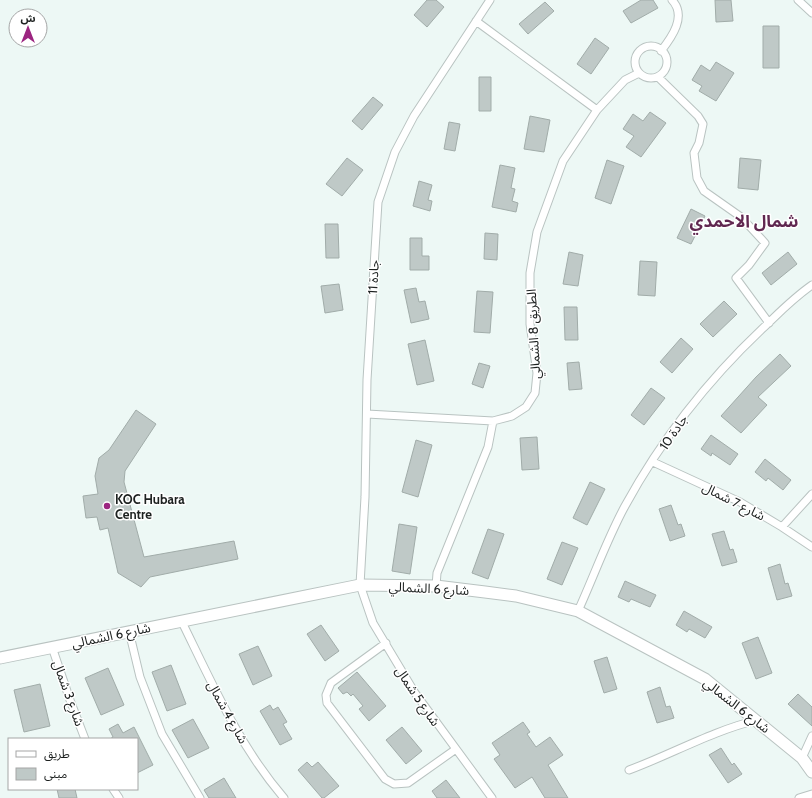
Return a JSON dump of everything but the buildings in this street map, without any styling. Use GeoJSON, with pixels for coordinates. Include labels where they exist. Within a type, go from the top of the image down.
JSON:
{"type":"FeatureCollection","features":[{"type":"Feature","properties":{"kind":"street","name":"جادة 11"},"geometry":{"type":"LineString","coordinates":[[360,585],[367,380],[378,202],[395,152],[411,122],[490,0]]}},
{"type":"Feature","properties":{"kind":"street"},"geometry":{"type":"LineString","coordinates":[[661,51],[674,34],[678,17],[675,4],[672,0]]}},
{"type":"Feature","properties":{"kind":"street"},"geometry":{"type":"LineString","coordinates":[[798,0],[812,13]]}},
{"type":"Feature","properties":{"kind":"street"},"geometry":{"type":"LineString","coordinates":[[476,21],[597,110]]}},
{"type":"Feature","properties":{"kind":"street"},"geometry":{"type":"LineString","coordinates":[[646,47],[654,47],[661,51],[666,57],[664,72],[658,76],[648,78],[639,73],[635,66],[635,58],[639,51],[646,47]]}},
{"type":"Feature","properties":{"kind":"street","name":"الطريق 8 الشمالي"},"geometry":{"type":"LineString","coordinates":[[367,414],[493,421],[512,416],[526,407],[535,393],[537,373],[530,324],[530,273],[537,232],[564,161],[597,110],[625,80],[639,73]]}},
{"type":"Feature","properties":{"kind":"street"},"geometry":{"type":"LineString","coordinates":[[658,76],[698,116],[703,124],[699,143],[694,153],[697,178],[704,191],[741,217],[765,243],[749,265],[736,278],[768,323]]}},
{"type":"Feature","properties":{"kind":"street","name":"جادة 10"},"geometry":{"type":"LineString","coordinates":[[578,611],[625,506],[682,418],[712,380],[793,298],[812,285]]}},
{"type":"Feature","properties":{"kind":"street"},"geometry":{"type":"LineString","coordinates":[[436,586],[437,573],[488,447],[493,421]]}},
{"type":"Feature","properties":{"kind":"street","name":"شارع 7 شمال"},"geometry":{"type":"LineString","coordinates":[[653,462],[740,502],[812,547]]}},
{"type":"Feature","properties":{"kind":"street"},"geometry":{"type":"LineString","coordinates":[[782,527],[812,494]]}},
{"type":"Feature","properties":{"kind":"street","name":"شارع 6 الشمالي"},"geometry":{"type":"LineString","coordinates":[[0,658],[181,620],[360,585],[436,586],[516,596],[578,611],[705,679],[802,758],[812,772]]}},
{"type":"Feature","properties":{"kind":"street","name":"شارع 5 شمال"},"geometry":{"type":"LineString","coordinates":[[360,585],[373,623],[415,693],[492,798]]}},
{"type":"Feature","properties":{"kind":"street","name":"شارع 4 شمال"},"geometry":{"type":"LineString","coordinates":[[181,620],[217,695],[253,757],[284,798]]}},
{"type":"Feature","properties":{"kind":"street"},"geometry":{"type":"LineString","coordinates":[[130,631],[140,677],[162,734],[200,798]]}},
{"type":"Feature","properties":{"kind":"street"},"geometry":{"type":"LineString","coordinates":[[386,644],[331,683],[326,695],[328,703],[385,779],[394,784],[408,783],[456,749]]}},
{"type":"Feature","properties":{"kind":"street","name":"شارع 3 شمال"},"geometry":{"type":"LineString","coordinates":[[52,647],[85,738]]}},
{"type":"Feature","properties":{"kind":"street"},"geometry":{"type":"LineString","coordinates":[[629,770],[662,758],[735,725],[756,720]]}},
{"type":"Feature","properties":{"kind":"street"},"geometry":{"type":"LineString","coordinates":[[802,758],[812,736]]}},
{"type":"Feature","properties":{"kind":"street"},"geometry":{"type":"LineString","coordinates":[[799,798],[812,794]]}},
{"type":"Feature","properties":{"kind":"place","name":"KOC Hubara Centre"},"geometry":{"type":"Point","coordinates":[107,506]}},
{"type":"Feature","properties":{"kind":"district","name":"شمال الاحمدي"},"geometry":{"type":"Point","coordinates":[744,221]}}]}
